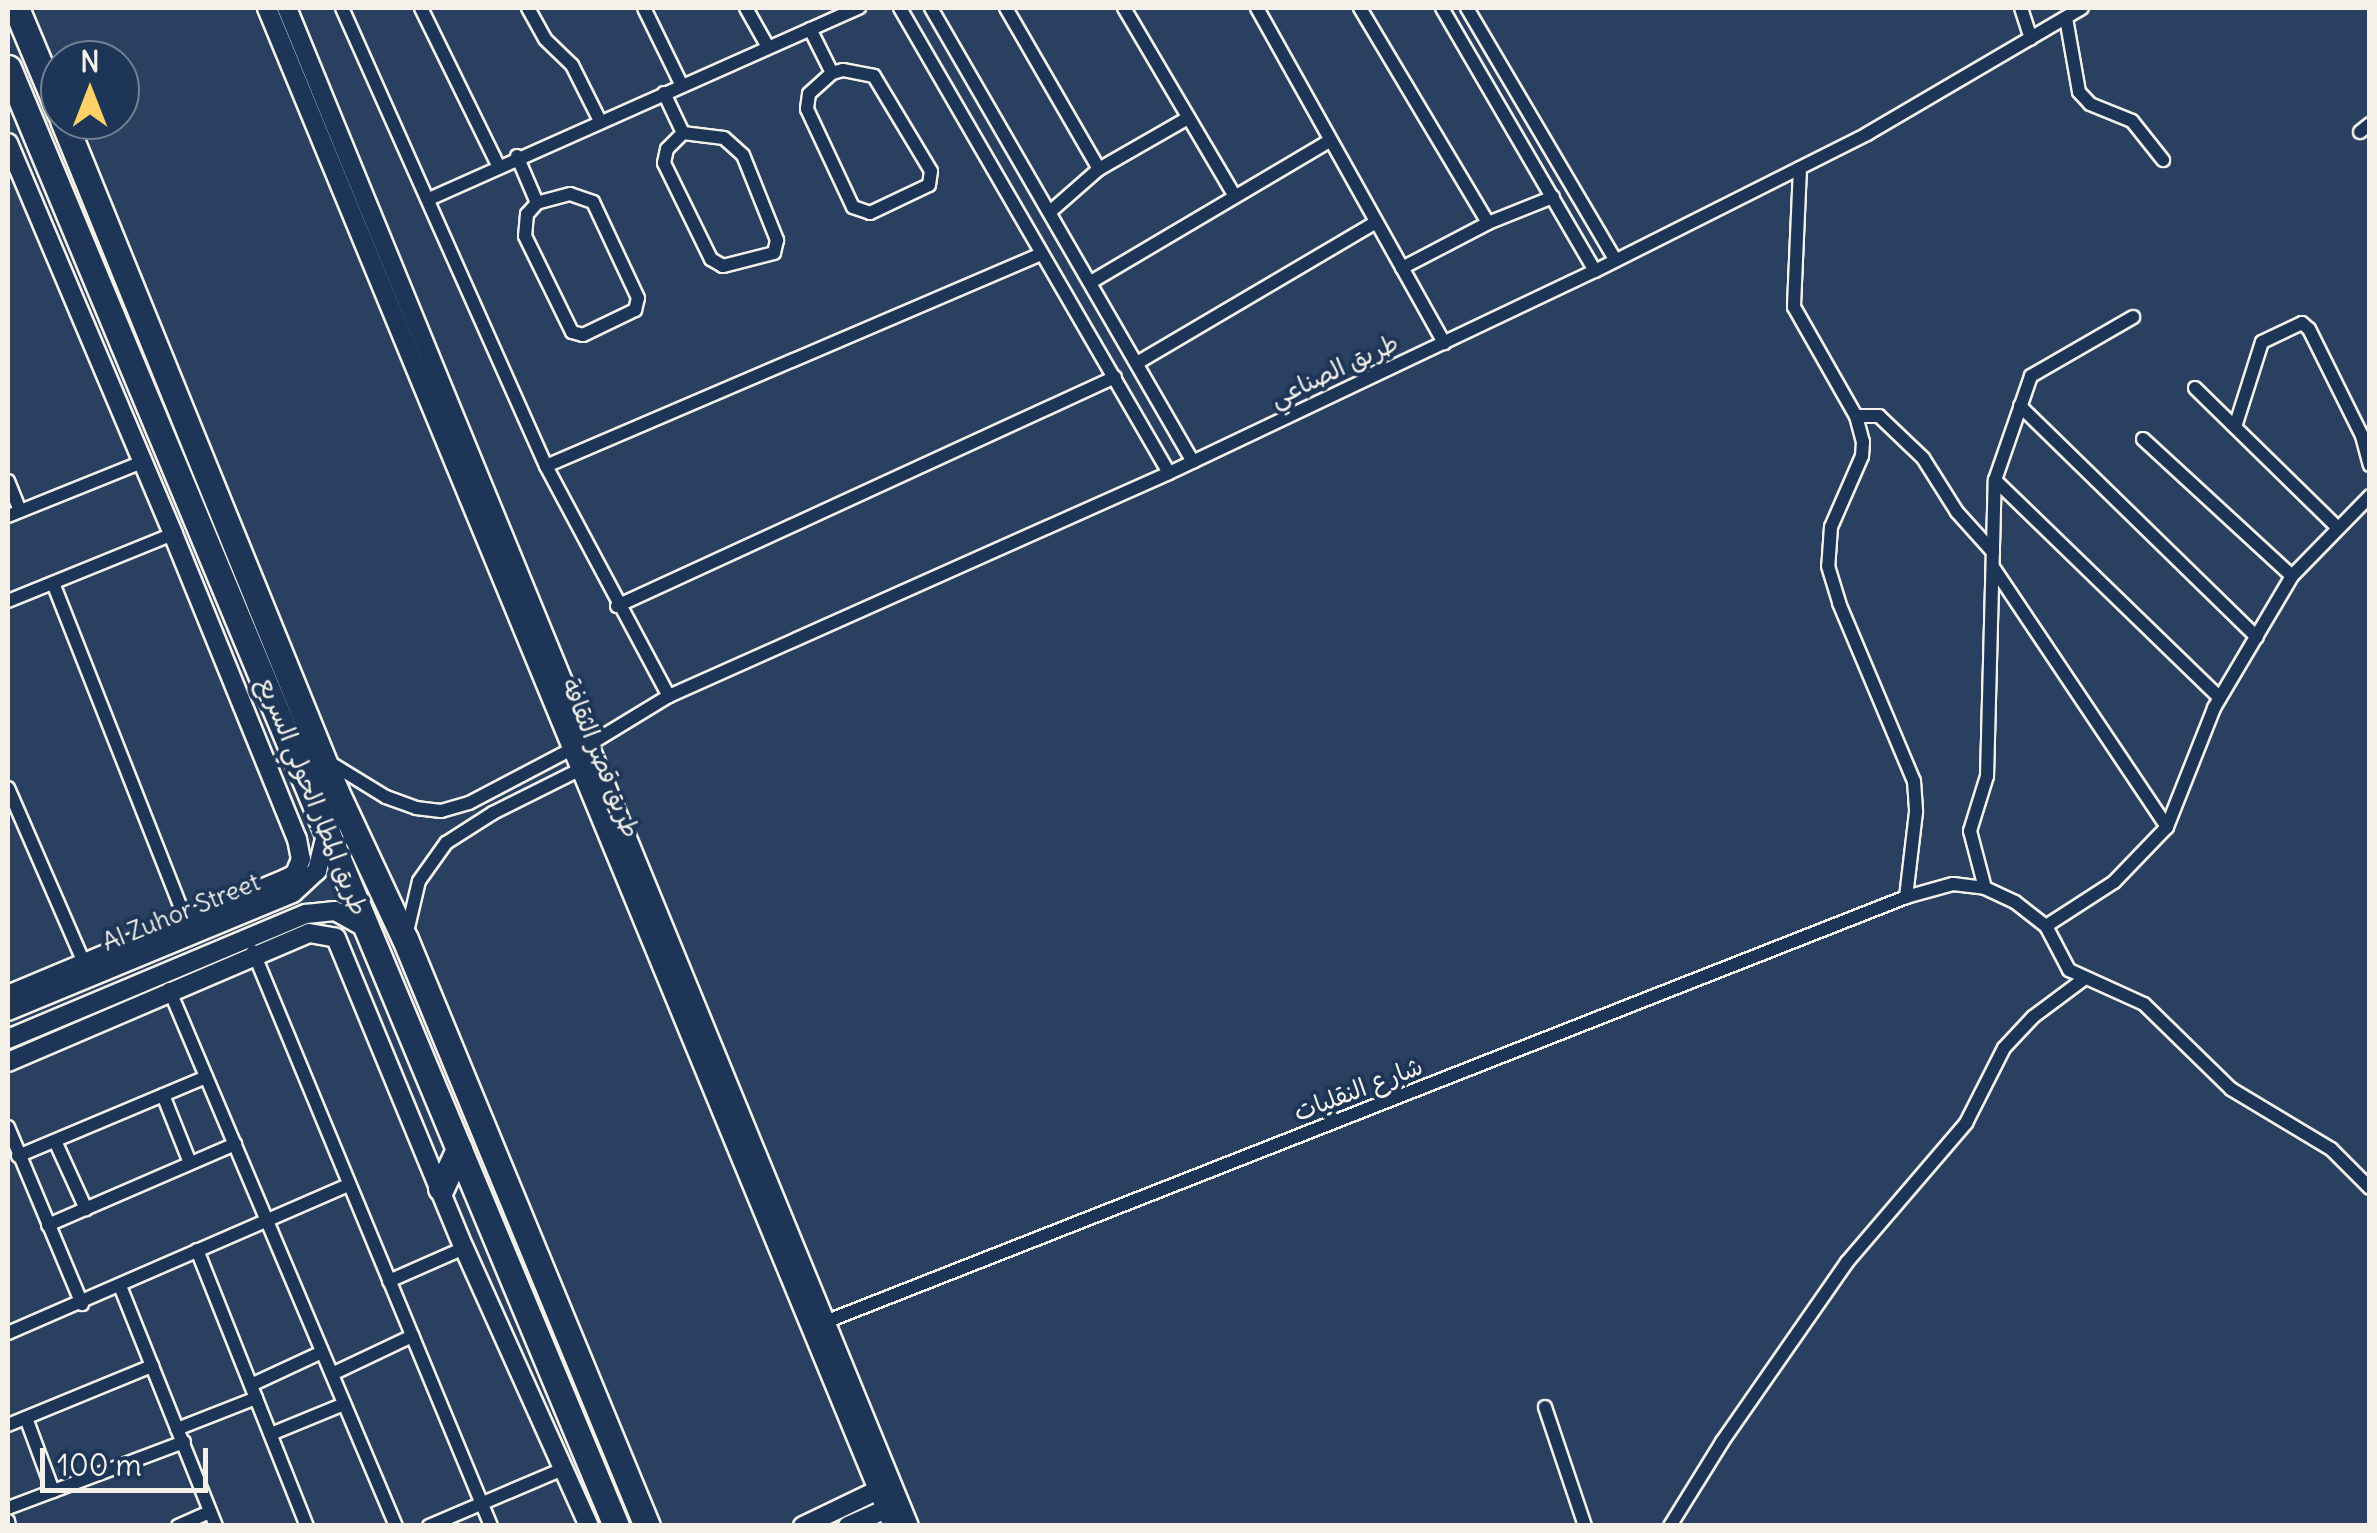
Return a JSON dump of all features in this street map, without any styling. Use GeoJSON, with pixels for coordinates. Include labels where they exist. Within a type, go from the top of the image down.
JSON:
{"type":"FeatureCollection","features":[{"type":"Feature","properties":{"kind":"highway","name":"طريق المطار الحولي السريع"},"geometry":{"type":"LineString","coordinates":[[13,16],[40,65]]}},
{"type":"Feature","properties":{"kind":"highway"},"geometry":{"type":"LineString","coordinates":[[9,72],[22,61],[40,65]]}},
{"type":"Feature","properties":{"kind":"highway","name":"طريق المطار الحولي السريع"},"geometry":{"type":"LineString","coordinates":[[9,72],[616,1526]]}},
{"type":"Feature","properties":{"kind":"highway","name":"طريق المطار الحولي السريع"},"geometry":{"type":"LineString","coordinates":[[70,140],[322,757],[405,939],[647,1526]]}},
{"type":"Feature","properties":{"kind":"highway"},"geometry":{"type":"LineString","coordinates":[[441,1188],[459,1149]]}},
{"type":"Feature","properties":{"kind":"highway"},"geometry":{"type":"LineString","coordinates":[[606,1500],[622,1506],[634,1494]]}},
{"type":"Feature","properties":{"kind":"street","name":"طريق قصر الثقافة"},"geometry":{"type":"LineString","coordinates":[[267,8],[578,770],[886,1508]]}},
{"type":"Feature","properties":{"kind":"street","name":"طريق قصر الثقافة"},"geometry":{"type":"LineString","coordinates":[[286,8],[548,637],[909,1526]]}},
{"type":"Feature","properties":{"kind":"street"},"geometry":{"type":"LineString","coordinates":[[420,8],[498,165]]}},
{"type":"Feature","properties":{"kind":"street"},"geometry":{"type":"LineString","coordinates":[[528,8],[545,39],[572,65],[600,120]]}},
{"type":"Feature","properties":{"kind":"street"},"geometry":{"type":"LineString","coordinates":[[644,8],[681,84]]}},
{"type":"Feature","properties":{"kind":"street"},"geometry":{"type":"LineString","coordinates":[[746,8],[768,48]]}},
{"type":"Feature","properties":{"kind":"street"},"geometry":{"type":"LineString","coordinates":[[429,198],[810,29],[830,13],[859,8]]}},
{"type":"Feature","properties":{"kind":"street"},"geometry":{"type":"LineString","coordinates":[[900,8],[1170,473]]}},
{"type":"Feature","properties":{"kind":"street"},"geometry":{"type":"LineString","coordinates":[[931,8],[1194,462]]}},
{"type":"Feature","properties":{"kind":"street"},"geometry":{"type":"LineString","coordinates":[[1006,8],[1099,169]]}},
{"type":"Feature","properties":{"kind":"street"},"geometry":{"type":"LineString","coordinates":[[1124,8],[1234,195]]}},
{"type":"Feature","properties":{"kind":"street"},"geometry":{"type":"LineString","coordinates":[[1360,8],[1488,223]]}},
{"type":"Feature","properties":{"kind":"street"},"geometry":{"type":"LineString","coordinates":[[1442,8],[1595,271]]}},
{"type":"Feature","properties":{"kind":"street"},"geometry":{"type":"LineString","coordinates":[[1467,8],[1615,259]]}},
{"type":"Feature","properties":{"kind":"street"},"geometry":{"type":"LineString","coordinates":[[2021,8],[2032,38]]}},
{"type":"Feature","properties":{"kind":"street","name":"طريق الصناعي"},"geometry":{"type":"LineString","coordinates":[[590,744],[669,696],[1194,462],[1595,271],[1800,168],[2081,8]]}},
{"type":"Feature","properties":{"kind":"street"},"geometry":{"type":"LineString","coordinates":[[348,9],[546,466],[617,606],[669,696]]}},
{"type":"Feature","properties":{"kind":"street"},"geometry":{"type":"LineString","coordinates":[[1263,10],[1328,142],[1444,343]]}},
{"type":"Feature","properties":{"kind":"street"},"geometry":{"type":"LineString","coordinates":[[2066,18],[2079,92],[2102,111],[2132,121],[2163,160]]}},
{"type":"Feature","properties":{"kind":"street"},"geometry":{"type":"LineString","coordinates":[[810,29],[832,73]]}},
{"type":"Feature","properties":{"kind":"street"},"geometry":{"type":"LineString","coordinates":[[1469,53],[1487,41]]}},
{"type":"Feature","properties":{"kind":"street"},"geometry":{"type":"LineString","coordinates":[[843,70],[874,76],[931,172],[929,185],[870,212],[853,207],[807,110],[809,94],[832,73],[843,70]]}},
{"type":"Feature","properties":{"kind":"street"},"geometry":{"type":"LineString","coordinates":[[664,93],[683,133]]}},
{"type":"Feature","properties":{"kind":"street"},"geometry":{"type":"LineString","coordinates":[[1051,211],[1099,169],[1188,118]]}},
{"type":"Feature","properties":{"kind":"street"},"geometry":{"type":"LineString","coordinates":[[683,133],[724,138],[743,155],[777,240],[774,252],[723,266],[710,259],[664,163],[667,149],[683,133]]}},
{"type":"Feature","properties":{"kind":"street"},"geometry":{"type":"LineString","coordinates":[[1091,282],[1328,142]]}},
{"type":"Feature","properties":{"kind":"street"},"geometry":{"type":"LineString","coordinates":[[8,143],[173,534],[300,849],[294,874],[88,970],[8,994]]}},
{"type":"Feature","properties":{"kind":"street"},"geometry":{"type":"LineString","coordinates":[[518,156],[538,203]]}},
{"type":"Feature","properties":{"kind":"street"},"geometry":{"type":"LineString","coordinates":[[1800,168],[1794,308],[1856,416],[1864,442],[1862,456],[1831,527],[1828,566],[1839,603],[1914,781],[1916,812],[1906,897]]}},
{"type":"Feature","properties":{"kind":"street"},"geometry":{"type":"LineString","coordinates":[[570,194],[592,202],[638,298],[635,310],[583,335],[572,332],[525,236],[527,214],[538,203],[570,194]]}},
{"type":"Feature","properties":{"kind":"street"},"geometry":{"type":"LineString","coordinates":[[1402,268],[1488,223],[1552,197]]}},
{"type":"Feature","properties":{"kind":"street"},"geometry":{"type":"LineString","coordinates":[[1137,364],[1376,222]]}},
{"type":"Feature","properties":{"kind":"street"},"geometry":{"type":"LineString","coordinates":[[546,466],[1042,254]]}},
{"type":"Feature","properties":{"kind":"street"},"geometry":{"type":"LineString","coordinates":[[2132,317],[2031,376],[1995,480],[1986,776],[1970,831],[1986,888],[2015,902],[2046,926],[2063,963],[2084,980],[2144,1004],[2221,1081],[2331,1150],[2370,1188]]}},
{"type":"Feature","properties":{"kind":"street"},"geometry":{"type":"LineString","coordinates":[[2235,427],[2262,342],[2302,323],[2310,328],[2362,436],[2370,465]]}},
{"type":"Feature","properties":{"kind":"street"},"geometry":{"type":"LineString","coordinates":[[617,606],[1116,377]]}},
{"type":"Feature","properties":{"kind":"street"},"geometry":{"type":"LineString","coordinates":[[2195,388],[2337,527]]}},
{"type":"Feature","properties":{"kind":"street"},"geometry":{"type":"LineString","coordinates":[[2020,406],[2257,638]]}},
{"type":"Feature","properties":{"kind":"street"},"geometry":{"type":"LineString","coordinates":[[1856,416],[1880,416],[1924,458],[2167,826]]}},
{"type":"Feature","properties":{"kind":"street"},"geometry":{"type":"LineString","coordinates":[[2143,439],[2292,576]]}},
{"type":"Feature","properties":{"kind":"street"},"geometry":{"type":"LineString","coordinates":[[8,481],[14,514],[142,462]]}},
{"type":"Feature","properties":{"kind":"street"},"geometry":{"type":"LineString","coordinates":[[1995,480],[2220,698]]}},
{"type":"Feature","properties":{"kind":"street"},"geometry":{"type":"LineString","coordinates":[[2046,926],[2114,882],[2167,826],[2220,698],[2292,576],[2370,496]]}},
{"type":"Feature","properties":{"kind":"street"},"geometry":{"type":"LineString","coordinates":[[8,602],[173,534]]}},
{"type":"Feature","properties":{"kind":"street"},"geometry":{"type":"LineString","coordinates":[[53,583],[196,921]]}},
{"type":"Feature","properties":{"kind":"street"},"geometry":{"type":"LineString","coordinates":[[555,713],[574,705]]}},
{"type":"Feature","properties":{"kind":"street"},"geometry":{"type":"LineString","coordinates":[[322,757],[386,796],[432,811],[460,807],[570,750]]}},
{"type":"Feature","properties":{"kind":"street"},"geometry":{"type":"LineString","coordinates":[[405,939],[419,881],[446,842],[492,812],[578,770]]}},
{"type":"Feature","properties":{"kind":"street"},"geometry":{"type":"LineString","coordinates":[[8,788],[88,970],[102,985],[103,998]]}},
{"type":"Feature","properties":{"kind":"street","name":"Al Zuhor Street"},"geometry":{"type":"LineString","coordinates":[[8,1011],[88,970],[144,954],[196,921],[293,893],[310,880],[325,851],[324,819]]}},
{"type":"Feature","properties":{"kind":"street","name":"شارع النقليات"},"geometry":{"type":"LineString","coordinates":[[826,1322],[1906,897],[1953,884],[1986,888]]}},
{"type":"Feature","properties":{"kind":"street","name":"Al Zuhor Street"},"geometry":{"type":"LineString","coordinates":[[8,1039],[247,937],[325,910],[354,918],[368,931]]}},
{"type":"Feature","properties":{"kind":"street"},"geometry":{"type":"LineString","coordinates":[[640,920],[658,911]]}},
{"type":"Feature","properties":{"kind":"street"},"geometry":{"type":"LineString","coordinates":[[8,1062],[315,932],[331,934],[340,942],[464,1248],[589,1526]]}},
{"type":"Feature","properties":{"kind":"street"},"geometry":{"type":"LineString","coordinates":[[247,937],[491,1526]]}},
{"type":"Feature","properties":{"kind":"street"},"geometry":{"type":"LineString","coordinates":[[144,954],[144,968],[159,974],[170,992],[396,1526]]}},
{"type":"Feature","properties":{"kind":"street"},"geometry":{"type":"LineString","coordinates":[[1670,1526],[1722,1442],[1848,1262],[1966,1124],[1996,1060],[2012,1037],[2084,980]]}},
{"type":"Feature","properties":{"kind":"street"},"geometry":{"type":"LineString","coordinates":[[18,1156],[206,1078]]}},
{"type":"Feature","properties":{"kind":"street"},"geometry":{"type":"LineString","coordinates":[[163,1096],[190,1163]]}},
{"type":"Feature","properties":{"kind":"street"},"geometry":{"type":"LineString","coordinates":[[8,1127],[82,1304]]}},
{"type":"Feature","properties":{"kind":"street"},"geometry":{"type":"LineString","coordinates":[[56,1140],[86,1209]]}},
{"type":"Feature","properties":{"kind":"street"},"geometry":{"type":"LineString","coordinates":[[48,1225],[234,1144]]}},
{"type":"Feature","properties":{"kind":"street"},"geometry":{"type":"LineString","coordinates":[[8,1334],[348,1184]]}},
{"type":"Feature","properties":{"kind":"street"},"geometry":{"type":"LineString","coordinates":[[389,1281],[464,1248]]}},
{"type":"Feature","properties":{"kind":"street"},"geometry":{"type":"LineString","coordinates":[[197,1250],[307,1526]]}},
{"type":"Feature","properties":{"kind":"street"},"geometry":{"type":"LineString","coordinates":[[120,1286],[213,1519],[178,1526]]}},
{"type":"Feature","properties":{"kind":"street"},"geometry":{"type":"LineString","coordinates":[[332,1374],[412,1336]]}},
{"type":"Feature","properties":{"kind":"street"},"geometry":{"type":"LineString","coordinates":[[8,1508],[180,1435],[322,1352]]}},
{"type":"Feature","properties":{"kind":"street"},"geometry":{"type":"LineString","coordinates":[[8,1425],[152,1366]]}},
{"type":"Feature","properties":{"kind":"street"},"geometry":{"type":"LineString","coordinates":[[270,1434],[344,1404]]}},
{"type":"Feature","properties":{"kind":"street"},"geometry":{"type":"LineString","coordinates":[[1545,1407],[1586,1526]]}},
{"type":"Feature","properties":{"kind":"street"},"geometry":{"type":"LineString","coordinates":[[26,1418],[52,1492]]}},
{"type":"Feature","properties":{"kind":"street"},"geometry":{"type":"LineString","coordinates":[[428,1526],[565,1468]]}},
{"type":"Feature","properties":{"kind":"street"},"geometry":{"type":"LineString","coordinates":[[803,1526],[886,1508]]}},
{"type":"Feature","properties":{"kind":"street"},"geometry":{"type":"LineString","coordinates":[[848,1526],[886,1508]]}}]}
